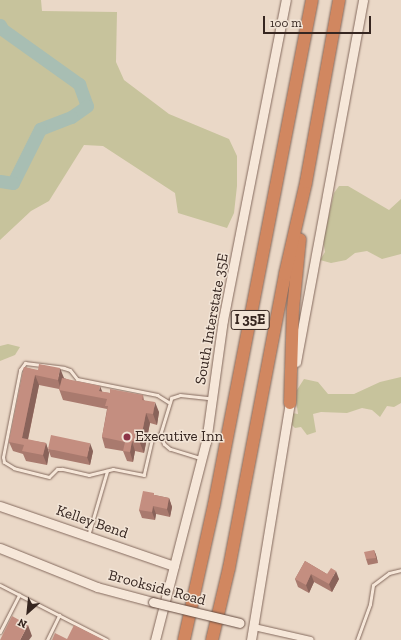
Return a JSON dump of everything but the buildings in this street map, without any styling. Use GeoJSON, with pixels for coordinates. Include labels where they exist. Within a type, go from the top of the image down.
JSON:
{"type":"FeatureCollection","features":[{"type":"Feature","properties":{"kind":"highway","name":"I 35E"},"geometry":{"type":"LineString","coordinates":[[184,640],[214,505],[312,0]]}},
{"type":"Feature","properties":{"kind":"highway","name":"I 35E"},"geometry":{"type":"LineString","coordinates":[[212,640],[229,568],[285,274],[306,182],[339,0]]}},
{"type":"Feature","properties":{"kind":"highway"},"geometry":{"type":"LineString","coordinates":[[290,403],[293,309],[306,182]]}},
{"type":"Feature","properties":{"kind":"main road","name":"South Interstate 35E"},"geometry":{"type":"LineString","coordinates":[[155,640],[202,459],[223,320],[286,0]]}},
{"type":"Feature","properties":{"kind":"main road"},"geometry":{"type":"LineString","coordinates":[[251,640],[266,535],[290,403],[306,296],[363,0]]}},
{"type":"Feature","properties":{"kind":"main road","name":"Kelley Bend"},"geometry":{"type":"LineString","coordinates":[[0,506],[174,566]]}},
{"type":"Feature","properties":{"kind":"main road","name":"Brookside Road"},"geometry":{"type":"LineString","coordinates":[[0,548],[96,587],[254,627]]}},
{"type":"Feature","properties":{"kind":"street","name":"Brookside Road"},"geometry":{"type":"LineString","coordinates":[[254,627],[312,640]]}},
{"type":"Feature","properties":{"kind":"lane"},"geometry":{"type":"LineString","coordinates":[[160,435],[152,439],[144,475],[113,469],[89,474],[62,469],[57,470],[49,477],[14,468],[4,462],[4,449],[22,366],[30,362],[64,368],[70,370],[77,379],[157,395],[168,402]]}},
{"type":"Feature","properties":{"kind":"lane"},"geometry":{"type":"LineString","coordinates":[[202,459],[170,449],[164,444],[160,435],[168,402],[171,398],[180,395],[212,398]]}},
{"type":"Feature","properties":{"kind":"lane"},"geometry":{"type":"LineString","coordinates":[[88,536],[107,471]]}},
{"type":"Feature","properties":{"kind":"lane"},"geometry":{"type":"LineString","coordinates":[[357,640],[370,604],[373,585],[389,573],[401,570]]}},
{"type":"Feature","properties":{"kind":"lane"},"geometry":{"type":"LineString","coordinates":[[0,585],[107,640]]}},
{"type":"Feature","properties":{"kind":"lane"},"geometry":{"type":"LineString","coordinates":[[0,632],[19,595]]}},
{"type":"Feature","properties":{"kind":"lane"},"geometry":{"type":"LineString","coordinates":[[47,640],[58,615]]}},
{"type":"Feature","properties":{"kind":"shaded area"},"geometry":{"type":"Polygon","coordinates":[[[0,0],[41,0],[42,11],[117,12],[116,62],[124,80],[169,114],[229,139],[237,156],[237,186],[234,213],[227,228],[178,213],[175,193],[103,146],[84,145],[49,201],[31,211],[0,240],[0,0]]]}},
{"type":"Feature","properties":{"kind":"shaded area"},"geometry":{"type":"Polygon","coordinates":[[[339,186],[348,186],[389,210],[401,199],[401,254],[382,259],[367,251],[355,253],[346,260],[331,263],[320,260],[325,252],[323,240],[334,193],[339,186]]]}},
{"type":"Feature","properties":{"kind":"shaded area"},"geometry":{"type":"Polygon","coordinates":[[[8,344],[20,347],[15,355],[0,361],[0,346],[8,344]]]}},
{"type":"Feature","properties":{"kind":"shaded area"},"geometry":{"type":"Polygon","coordinates":[[[401,377],[401,403],[394,407],[387,406],[380,417],[372,410],[362,408],[347,413],[321,412],[313,414],[316,432],[307,435],[301,427],[295,428],[289,422],[292,413],[298,414],[295,393],[304,379],[318,382],[328,394],[354,394],[380,382],[401,377]]]}},
{"type":"Feature","properties":{"kind":"waterway"},"geometry":{"type":"LineString","coordinates":[[0,25],[2,29],[79,84],[87,106],[71,117],[40,129],[13,183],[0,181]]}},
{"type":"Feature","properties":{"kind":"place","name":"Executive Inn"},"geometry":{"type":"Point","coordinates":[127,437]}}]}
